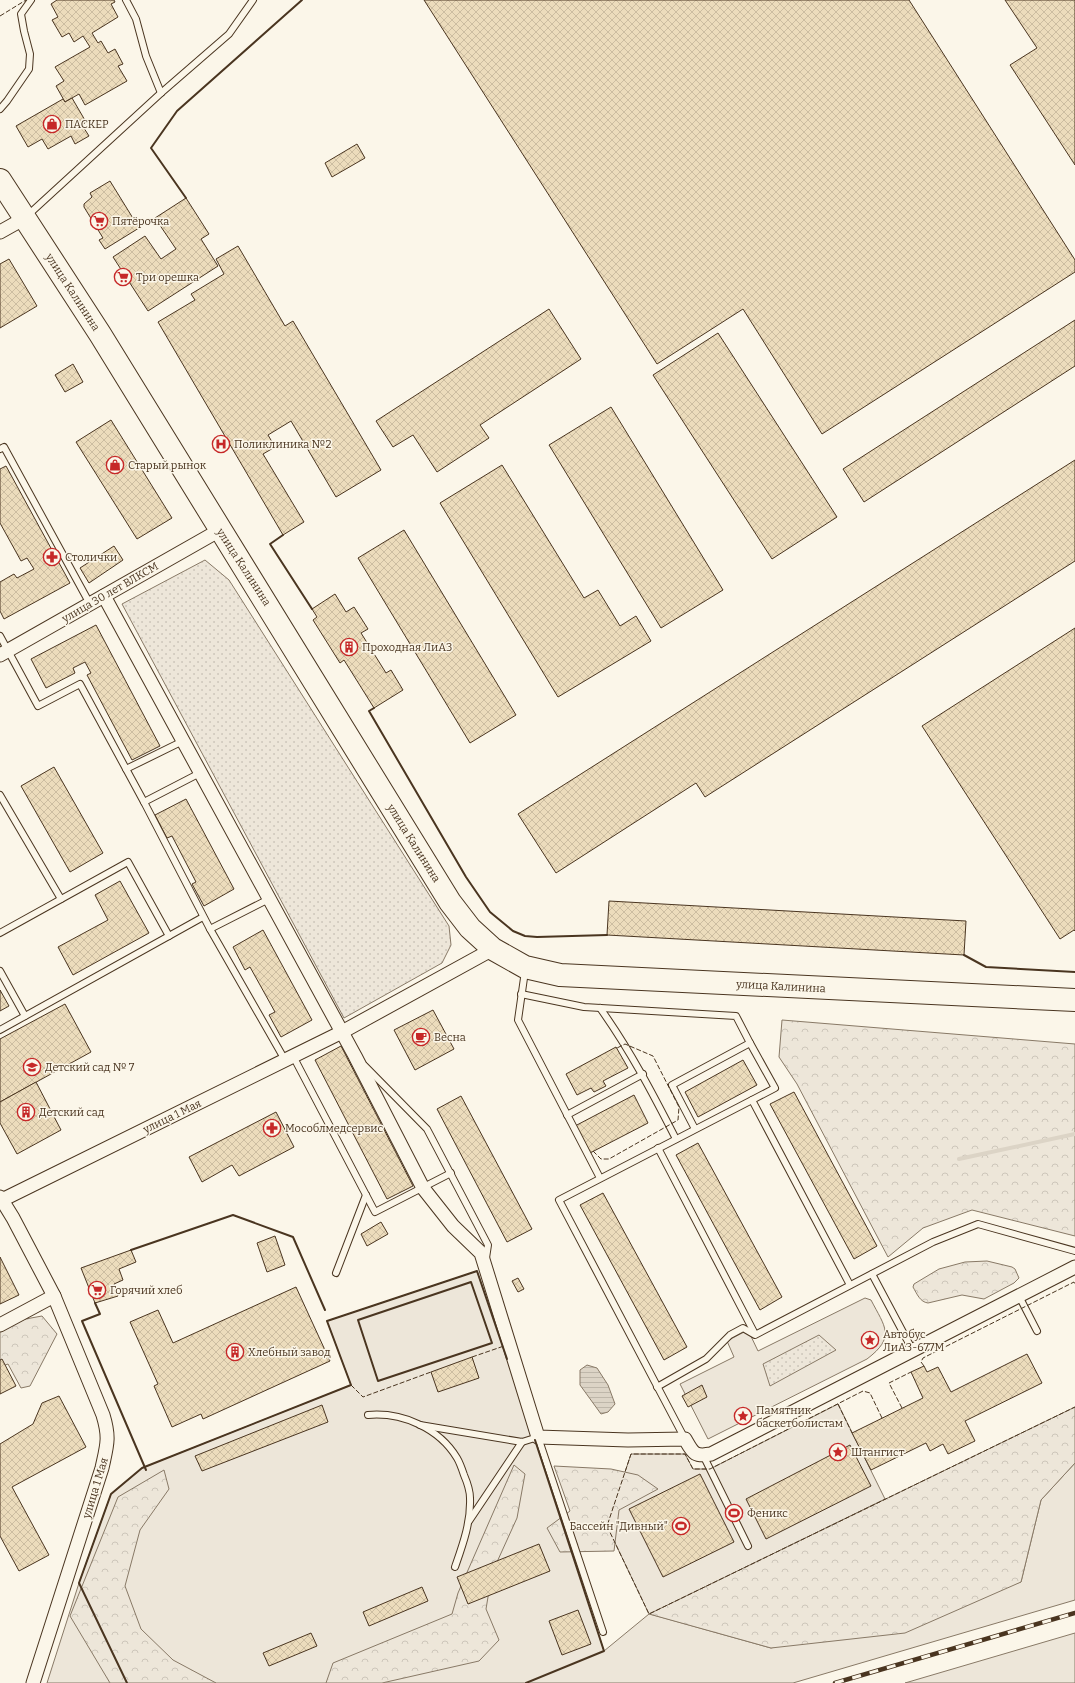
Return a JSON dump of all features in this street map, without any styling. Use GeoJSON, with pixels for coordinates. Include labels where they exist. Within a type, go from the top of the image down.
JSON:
{"type":"FeatureCollection","features":[{"type":"Feature","properties":{"kind":"highway","name":"улица Калинина"},"geometry":{"type":"LineString","coordinates":[[0,180],[100,334],[220,530],[252,578],[450,902],[470,928],[493,949],[525,967],[560,975],[1075,1000]]}},
{"type":"Feature","properties":{"kind":"street"},"geometry":{"type":"LineString","coordinates":[[0,232],[25,218]]}},
{"type":"Feature","properties":{"kind":"street","name":"улица 30 лет ВЛКСМ"},"geometry":{"type":"LineString","coordinates":[[4,653],[220,530]]}},
{"type":"Feature","properties":{"kind":"street"},"geometry":{"type":"LineString","coordinates":[[104,596],[355,1056],[423,1188],[454,1226],[481,1253],[538,1437],[628,1440],[685,1439],[692,1451],[697,1455],[703,1455],[721,1449],[1075,1267]]}},
{"type":"Feature","properties":{"kind":"street"},"geometry":{"type":"LineString","coordinates":[[342,1032],[493,949]]}},
{"type":"Feature","properties":{"kind":"street","name":"улица 1 Мая"},"geometry":{"type":"LineString","coordinates":[[33,1683],[102,1468],[107,1446],[108,1432],[103,1415],[54,1296],[13,1218],[1,1199],[342,1032]]}},
{"type":"Feature","properties":{"kind":"street"},"geometry":{"type":"LineString","coordinates":[[0,1325],[54,1296]]}},
{"type":"Feature","properties":{"kind":"lane"},"geometry":{"type":"LineString","coordinates":[[0,109],[29,69],[30,54],[21,14],[31,0]]}},
{"type":"Feature","properties":{"kind":"lane"},"geometry":{"type":"LineString","coordinates":[[126,0],[136,19],[146,56],[161,92]]}},
{"type":"Feature","properties":{"kind":"lane"},"geometry":{"type":"LineString","coordinates":[[25,218],[161,92],[228,34],[253,0]]}},
{"type":"Feature","properties":{"kind":"lane"},"geometry":{"type":"LineString","coordinates":[[0,449],[4,447],[90,604]]}},
{"type":"Feature","properties":{"kind":"lane"},"geometry":{"type":"LineString","coordinates":[[0,636],[4,653],[38,706],[80,684],[144,802],[210,930],[289,1058],[375,1212],[451,1173]]}},
{"type":"Feature","properties":{"kind":"lane"},"geometry":{"type":"LineString","coordinates":[[126,769],[183,740]]}},
{"type":"Feature","properties":{"kind":"lane"},"geometry":{"type":"LineString","coordinates":[[144,802],[200,773]]}},
{"type":"Feature","properties":{"kind":"lane"},"geometry":{"type":"LineString","coordinates":[[0,794],[61,899]]}},
{"type":"Feature","properties":{"kind":"lane"},"geometry":{"type":"LineString","coordinates":[[0,933],[128,862],[169,936]]}},
{"type":"Feature","properties":{"kind":"lane"},"geometry":{"type":"LineString","coordinates":[[210,930],[269,899]]}},
{"type":"Feature","properties":{"kind":"lane"},"geometry":{"type":"LineString","coordinates":[[0,1030],[203,917]]}},
{"type":"Feature","properties":{"kind":"lane"},"geometry":{"type":"LineString","coordinates":[[525,967],[518,1020],[600,1178]]}},
{"type":"Feature","properties":{"kind":"lane"},"geometry":{"type":"LineString","coordinates":[[0,971],[24,1016]]}},
{"type":"Feature","properties":{"kind":"lane"},"geometry":{"type":"LineString","coordinates":[[521,994],[584,1007],[736,1016],[775,1088],[559,1200],[685,1439]]}},
{"type":"Feature","properties":{"kind":"lane"},"geometry":{"type":"LineString","coordinates":[[600,1008],[643,1074],[676,1139]]}},
{"type":"Feature","properties":{"kind":"lane"},"geometry":{"type":"LineString","coordinates":[[695,1129],[672,1085],[750,1043]]}},
{"type":"Feature","properties":{"kind":"lane"},"geometry":{"type":"LineString","coordinates":[[355,1056],[427,1129],[488,1245],[485,1264]]}},
{"type":"Feature","properties":{"kind":"lane"},"geometry":{"type":"LineString","coordinates":[[567,1115],[643,1074]]}},
{"type":"Feature","properties":{"kind":"lane"},"geometry":{"type":"LineString","coordinates":[[752,1100],[850,1285]]}},
{"type":"Feature","properties":{"kind":"lane"},"geometry":{"type":"LineString","coordinates":[[658,1148],[755,1335]]}},
{"type":"Feature","properties":{"kind":"lane"},"geometry":{"type":"LineString","coordinates":[[336,1273],[366,1195]]}},
{"type":"Feature","properties":{"kind":"lane"},"geometry":{"type":"LineString","coordinates":[[755,1335],[933,1242],[978,1224],[1075,1251]]}},
{"type":"Feature","properties":{"kind":"lane"},"geometry":{"type":"LineString","coordinates":[[872,1274],[913,1351]]}},
{"type":"Feature","properties":{"kind":"lane"},"geometry":{"type":"LineString","coordinates":[[1019,1296],[1037,1331]]}},
{"type":"Feature","properties":{"kind":"lane"},"geometry":{"type":"LineString","coordinates":[[657,1387],[706,1359],[730,1334],[743,1328],[755,1335]]}},
{"type":"Feature","properties":{"kind":"lane"},"geometry":{"type":"LineString","coordinates":[[368,1415],[381,1414],[399,1416],[420,1424],[522,1442],[538,1437],[603,1632]]}},
{"type":"Feature","properties":{"kind":"lane"},"geometry":{"type":"LineString","coordinates":[[420,1424],[442,1440],[458,1458],[466,1480],[470,1497],[469,1521],[455,1567]]}},
{"type":"Feature","properties":{"kind":"lane"},"geometry":{"type":"LineString","coordinates":[[469,1521],[522,1442]]}},
{"type":"Feature","properties":{"kind":"lane"},"geometry":{"type":"LineString","coordinates":[[703,1455],[748,1546]]}},
{"type":"Feature","properties":{"kind":"green space"},"geometry":{"type":"Polygon","coordinates":[[[205,560],[229,580],[449,926],[451,945],[442,963],[344,1018],[122,604],[205,560]]]}},
{"type":"Feature","properties":{"kind":"green space"},"geometry":{"type":"Polygon","coordinates":[[[782,1020],[1075,1044],[1075,1236],[972,1210],[923,1228],[888,1257],[797,1084],[779,1057],[782,1020]]]}},
{"type":"Feature","properties":{"kind":"green space"},"geometry":{"type":"Polygon","coordinates":[[[987,1261],[1012,1267],[1015,1269],[1019,1278],[1014,1283],[984,1299],[962,1295],[928,1303],[917,1295],[913,1287],[914,1284],[939,1269],[965,1262],[987,1261]]]}},
{"type":"Feature","properties":{"kind":"green space"},"geometry":{"type":"Polygon","coordinates":[[[477,1271],[548,1476],[604,1651],[649,1614],[607,1526],[631,1454],[685,1454],[693,1469],[710,1469],[838,1404],[885,1499],[650,1614],[771,1648],[1021,1582],[1041,1500],[1075,1463],[1075,1600],[793,1683],[47,1683],[79,1583],[111,1494],[142,1468],[351,1385],[327,1321],[477,1271]]]}},
{"type":"Feature","properties":{"kind":"green space"},"geometry":{"type":"Polygon","coordinates":[[[865,1298],[871,1300],[884,1325],[885,1338],[876,1351],[867,1359],[708,1439],[680,1384],[734,1357],[727,1341],[748,1330],[758,1351],[865,1298]]]}},
{"type":"Feature","properties":{"kind":"green space"},"geometry":{"type":"Polygon","coordinates":[[[42,1316],[57,1334],[30,1386],[21,1388],[8,1364],[0,1367],[0,1329],[20,1320],[42,1316]]]}},
{"type":"Feature","properties":{"kind":"green space"},"geometry":{"type":"Polygon","coordinates":[[[819,1335],[836,1350],[770,1386],[763,1364],[819,1335]]]}},
{"type":"Feature","properties":{"kind":"green space"},"geometry":{"type":"Polygon","coordinates":[[[1075,1407],[1075,1463],[1041,1500],[1021,1582],[905,1633],[771,1648],[649,1614],[1075,1407]]]}},
{"type":"Feature","properties":{"kind":"green space"},"geometry":{"type":"Polygon","coordinates":[[[514,1465],[525,1474],[517,1518],[492,1573],[486,1609],[499,1640],[479,1661],[382,1683],[326,1683],[333,1663],[452,1614],[458,1593],[514,1465]]]}},
{"type":"Feature","properties":{"kind":"green space"},"geometry":{"type":"Polygon","coordinates":[[[554,1466],[611,1469],[638,1475],[658,1489],[619,1510],[614,1551],[560,1552],[547,1528],[570,1511],[554,1466]]]}},
{"type":"Feature","properties":{"kind":"green space"},"geometry":{"type":"Polygon","coordinates":[[[164,1470],[169,1489],[140,1530],[125,1586],[141,1629],[173,1660],[216,1683],[110,1683],[70,1616],[118,1497],[164,1470]]]}},
{"type":"Feature","properties":{"kind":"green space"},"geometry":{"type":"Polygon","coordinates":[[[1075,1633],[1075,1683],[905,1683],[1075,1633]]]}},
{"type":"Feature","properties":{"kind":"shaded area"},"geometry":{"type":"Polygon","coordinates":[[[587,1365],[597,1368],[608,1385],[615,1404],[608,1412],[601,1414],[580,1385],[580,1370],[587,1365]]]}},
{"type":"Feature","properties":{"kind":"building"},"geometry":{"type":"Polygon","coordinates":[[[57,0],[114,0],[115,2],[111,4],[118,17],[92,33],[98,43],[101,41],[108,53],[115,49],[123,64],[118,66],[127,81],[85,105],[79,94],[65,102],[56,86],[64,81],[55,67],[90,47],[83,36],[74,42],[69,33],[62,37],[52,20],[58,17],[51,4],[57,0]]]}},
{"type":"Feature","properties":{"kind":"building"},"geometry":{"type":"Polygon","coordinates":[[[424,0],[909,0],[1075,260],[1075,272],[822,434],[743,309],[657,364],[424,0]]]}},
{"type":"Feature","properties":{"kind":"building"},"geometry":{"type":"Polygon","coordinates":[[[1005,0],[1075,0],[1075,165],[1010,65],[1037,48],[1005,0]]]}},
{"type":"Feature","properties":{"kind":"building","name":"ПАСКЕР"},"geometry":{"type":"Polygon","coordinates":[[[72,98],[86,122],[82,125],[89,136],[75,144],[71,136],[48,149],[42,139],[28,147],[16,126],[63,99],[65,102],[72,98]]]}},
{"type":"Feature","properties":{"kind":"building"},"geometry":{"type":"Polygon","coordinates":[[[357,144],[365,158],[332,177],[325,163],[357,144]]]}},
{"type":"Feature","properties":{"kind":"building"},"geometry":{"type":"Polygon","coordinates":[[[110,181],[139,228],[105,249],[99,240],[103,238],[84,207],[84,204],[92,197],[90,193],[110,181]]]}},
{"type":"Feature","properties":{"kind":"building"},"geometry":{"type":"Polygon","coordinates":[[[186,198],[209,234],[201,239],[218,266],[148,311],[113,257],[145,236],[161,259],[176,249],[155,218],[186,198]]]}},
{"type":"Feature","properties":{"kind":"building"},"geometry":{"type":"Polygon","coordinates":[[[238,246],[285,326],[293,321],[381,470],[336,497],[291,421],[268,435],[275,447],[263,454],[304,522],[283,535],[158,322],[195,300],[191,294],[224,274],[216,259],[238,246]]]}},
{"type":"Feature","properties":{"kind":"building"},"geometry":{"type":"Polygon","coordinates":[[[9,259],[37,306],[0,328],[0,264],[9,259]]]}},
{"type":"Feature","properties":{"kind":"building"},"geometry":{"type":"Polygon","coordinates":[[[549,309],[581,359],[480,425],[489,438],[437,472],[413,435],[393,447],[376,421],[549,309]]]}},
{"type":"Feature","properties":{"kind":"building"},"geometry":{"type":"Polygon","coordinates":[[[1075,320],[1075,366],[864,502],[843,469],[1075,320]]]}},
{"type":"Feature","properties":{"kind":"building"},"geometry":{"type":"Polygon","coordinates":[[[718,333],[837,517],[772,559],[653,375],[718,333]]]}},
{"type":"Feature","properties":{"kind":"building"},"geometry":{"type":"Polygon","coordinates":[[[73,364],[83,382],[65,392],[55,375],[73,364]]]}},
{"type":"Feature","properties":{"kind":"building"},"geometry":{"type":"Polygon","coordinates":[[[611,407],[723,590],[661,628],[549,445],[611,407]]]}},
{"type":"Feature","properties":{"kind":"building","name":"Старый рынок"},"geometry":{"type":"Polygon","coordinates":[[[111,420],[172,518],[137,539],[76,442],[111,420]]]}},
{"type":"Feature","properties":{"kind":"building"},"geometry":{"type":"Polygon","coordinates":[[[1075,460],[1075,561],[705,797],[696,783],[556,873],[518,814],[1075,460]]]}},
{"type":"Feature","properties":{"kind":"building"},"geometry":{"type":"Polygon","coordinates":[[[502,465],[584,598],[598,590],[620,626],[636,616],[651,641],[558,697],[440,503],[502,465]]]}},
{"type":"Feature","properties":{"kind":"building"},"geometry":{"type":"Polygon","coordinates":[[[6,466],[70,583],[4,619],[0,611],[0,582],[14,574],[17,578],[34,569],[27,558],[21,561],[0,523],[0,469],[6,466]]]}},
{"type":"Feature","properties":{"kind":"building"},"geometry":{"type":"Polygon","coordinates":[[[404,530],[516,715],[470,743],[358,558],[404,530]]]}},
{"type":"Feature","properties":{"kind":"building"},"geometry":{"type":"Polygon","coordinates":[[[114,546],[123,560],[89,583],[80,568],[114,546]]]}},
{"type":"Feature","properties":{"kind":"building","name":"Проходная ЛиАЗ"},"geometry":{"type":"Polygon","coordinates":[[[335,594],[346,612],[354,607],[368,629],[361,633],[386,673],[391,670],[403,690],[374,708],[344,660],[340,663],[313,620],[317,617],[312,609],[335,594]]]}},
{"type":"Feature","properties":{"kind":"building"},"geometry":{"type":"Polygon","coordinates":[[[96,625],[160,746],[132,760],[87,675],[91,673],[85,662],[73,668],[75,673],[46,688],[31,659],[96,625]]]}},
{"type":"Feature","properties":{"kind":"building"},"geometry":{"type":"Polygon","coordinates":[[[1075,628],[1075,931],[1074,930],[1060,939],[922,726],[1075,628]]]}},
{"type":"Feature","properties":{"kind":"building"},"geometry":{"type":"Polygon","coordinates":[[[54,767],[103,853],[70,872],[21,786],[54,767]]]}},
{"type":"Feature","properties":{"kind":"building"},"geometry":{"type":"Polygon","coordinates":[[[186,799],[234,889],[204,906],[192,884],[196,882],[172,836],[167,838],[155,815],[186,799]]]}},
{"type":"Feature","properties":{"kind":"building"},"geometry":{"type":"Polygon","coordinates":[[[120,881],[149,933],[73,975],[58,947],[108,920],[95,895],[120,881]]]}},
{"type":"Feature","properties":{"kind":"building"},"geometry":{"type":"Polygon","coordinates":[[[609,901],[966,921],[964,955],[607,935],[609,901]]]}},
{"type":"Feature","properties":{"kind":"building"},"geometry":{"type":"Polygon","coordinates":[[[263,930],[312,1020],[281,1037],[269,1015],[275,1012],[250,967],[245,970],[233,947],[263,930]]]}},
{"type":"Feature","properties":{"kind":"building"},"geometry":{"type":"Polygon","coordinates":[[[0,990],[9,1006],[0,1011],[0,990]]]}},
{"type":"Feature","properties":{"kind":"building","name":"Детский сад № 7"},"geometry":{"type":"Polygon","coordinates":[[[65,1004],[91,1052],[0,1102],[0,1039],[65,1004]]]}},
{"type":"Feature","properties":{"kind":"building"},"geometry":{"type":"Polygon","coordinates":[[[433,1010],[454,1049],[415,1070],[394,1030],[433,1010]]]}},
{"type":"Feature","properties":{"kind":"building"},"geometry":{"type":"Polygon","coordinates":[[[341,1046],[413,1186],[387,1199],[315,1060],[341,1046]]]}},
{"type":"Feature","properties":{"kind":"building"},"geometry":{"type":"Polygon","coordinates":[[[616,1047],[628,1068],[603,1081],[606,1086],[594,1092],[591,1088],[577,1095],[566,1074],[616,1047]]]}},
{"type":"Feature","properties":{"kind":"building"},"geometry":{"type":"Polygon","coordinates":[[[743,1060],[757,1085],[698,1117],[685,1092],[743,1060]]]}},
{"type":"Feature","properties":{"kind":"building","name":"Детский сад"},"geometry":{"type":"Polygon","coordinates":[[[36,1082],[61,1130],[17,1154],[0,1123],[0,1102],[36,1082]]]}},
{"type":"Feature","properties":{"kind":"building"},"geometry":{"type":"Polygon","coordinates":[[[794,1092],[877,1246],[854,1259],[770,1104],[794,1092]]]}},
{"type":"Feature","properties":{"kind":"building"},"geometry":{"type":"Polygon","coordinates":[[[634,1095],[648,1123],[590,1153],[575,1126],[634,1095]]]}},
{"type":"Feature","properties":{"kind":"building"},"geometry":{"type":"Polygon","coordinates":[[[461,1096],[532,1229],[507,1242],[437,1109],[461,1096]]]}},
{"type":"Feature","properties":{"kind":"building"},"geometry":{"type":"Polygon","coordinates":[[[276,1112],[294,1147],[239,1176],[232,1165],[202,1182],[189,1157],[276,1112]]]}},
{"type":"Feature","properties":{"kind":"building"},"geometry":{"type":"Polygon","coordinates":[[[698,1143],[782,1297],[760,1310],[676,1155],[698,1143]]]}},
{"type":"Feature","properties":{"kind":"building"},"geometry":{"type":"Polygon","coordinates":[[[603,1193],[687,1347],[664,1360],[580,1205],[603,1193]]]}},
{"type":"Feature","properties":{"kind":"building"},"geometry":{"type":"Polygon","coordinates":[[[381,1222],[388,1234],[367,1246],[361,1234],[381,1222]]]}},
{"type":"Feature","properties":{"kind":"building"},"geometry":{"type":"Polygon","coordinates":[[[275,1236],[285,1265],[267,1272],[257,1243],[275,1236]]]}},
{"type":"Feature","properties":{"kind":"building"},"geometry":{"type":"Polygon","coordinates":[[[131,1250],[136,1262],[119,1269],[123,1280],[114,1284],[118,1296],[95,1303],[81,1268],[131,1250]]]}},
{"type":"Feature","properties":{"kind":"building"},"geometry":{"type":"Polygon","coordinates":[[[0,1257],[19,1295],[0,1304],[0,1257]]]}},
{"type":"Feature","properties":{"kind":"building"},"geometry":{"type":"Polygon","coordinates":[[[518,1278],[524,1289],[518,1292],[512,1281],[518,1278]]]}},
{"type":"Feature","properties":{"kind":"building","name":"Хлебный завод"},"geometry":{"type":"Polygon","coordinates":[[[296,1287],[330,1361],[203,1419],[201,1414],[172,1427],[154,1386],[158,1384],[130,1322],[158,1310],[173,1343],[296,1287]]]}},
{"type":"Feature","properties":{"kind":"building"},"geometry":{"type":"Polygon","coordinates":[[[1027,1354],[1042,1383],[965,1421],[975,1441],[948,1454],[943,1444],[930,1451],[926,1443],[871,1470],[852,1433],[923,1398],[911,1372],[924,1366],[927,1372],[938,1367],[951,1392],[1027,1354]]]}},
{"type":"Feature","properties":{"kind":"building"},"geometry":{"type":"Polygon","coordinates":[[[472,1357],[479,1378],[438,1392],[431,1372],[472,1357]]]}},
{"type":"Feature","properties":{"kind":"building"},"geometry":{"type":"Polygon","coordinates":[[[2,1359],[16,1386],[0,1394],[0,1360],[2,1359]]]}},
{"type":"Feature","properties":{"kind":"building"},"geometry":{"type":"Polygon","coordinates":[[[702,1385],[707,1397],[688,1407],[682,1396],[702,1385]]]}},
{"type":"Feature","properties":{"kind":"building"},"geometry":{"type":"Polygon","coordinates":[[[59,1396],[86,1447],[12,1487],[49,1555],[19,1571],[0,1536],[0,1444],[33,1424],[42,1403],[59,1396]]]}},
{"type":"Feature","properties":{"kind":"building"},"geometry":{"type":"Polygon","coordinates":[[[322,1405],[328,1422],[202,1471],[195,1456],[322,1405]]]}},
{"type":"Feature","properties":{"kind":"building"},"geometry":{"type":"Polygon","coordinates":[[[850,1445],[871,1486],[766,1539],[746,1499],[850,1445]]]}},
{"type":"Feature","properties":{"kind":"building","name":"Бассейн \"Дивный\""},"geometry":{"type":"Polygon","coordinates":[[[700,1474],[734,1542],[663,1577],[629,1509],[700,1474]]]}},
{"type":"Feature","properties":{"kind":"building"},"geometry":{"type":"Polygon","coordinates":[[[539,1544],[550,1571],[468,1604],[457,1577],[539,1544]]]}},
{"type":"Feature","properties":{"kind":"building"},"geometry":{"type":"Polygon","coordinates":[[[422,1587],[428,1601],[369,1626],[363,1612],[422,1587]]]}},
{"type":"Feature","properties":{"kind":"building"},"geometry":{"type":"Polygon","coordinates":[[[578,1610],[591,1644],[562,1655],[549,1621],[578,1610]]]}},
{"type":"Feature","properties":{"kind":"building"},"geometry":{"type":"Polygon","coordinates":[[[311,1633],[317,1646],[269,1666],[263,1653],[311,1633]]]}},
{"type":"Feature","properties":{"kind":"waterway"},"geometry":{"type":"LineString","coordinates":[[959,1159],[1075,1134]]}},
{"type":"Feature","properties":{"kind":"railway"},"geometry":{"type":"LineString","coordinates":[[835,1683],[1075,1613]]}},
{"type":"Feature","properties":{"kind":"fence"},"geometry":{"type":"LineString","coordinates":[[0,16],[26,0]]}},
{"type":"Feature","properties":{"kind":"fence"},"geometry":{"type":"LineString","coordinates":[[593,1151],[601,1159],[609,1159],[678,1120],[679,1107],[653,1056],[625,1044],[617,1048]]}},
{"type":"Feature","properties":{"kind":"fence"},"geometry":{"type":"LineString","coordinates":[[924,1366],[921,1362],[923,1358],[1074,1282],[1075,1285]]}},
{"type":"Feature","properties":{"kind":"fence"},"geometry":{"type":"LineString","coordinates":[[472,1357],[504,1346]]}},
{"type":"Feature","properties":{"kind":"fence"},"geometry":{"type":"LineString","coordinates":[[351,1385],[363,1397],[431,1372]]}},
{"type":"Feature","properties":{"kind":"fence"},"geometry":{"type":"LineString","coordinates":[[902,1408],[889,1383],[911,1372]]}},
{"type":"Feature","properties":{"kind":"fence"},"geometry":{"type":"LineString","coordinates":[[882,1418],[870,1393],[863,1391],[710,1469],[693,1469],[685,1454],[631,1454],[607,1526],[649,1614],[1075,1407]]}},
{"type":"Feature","properties":{"kind":"fence"},"geometry":{"type":"LineString","coordinates":[[838,1404],[852,1433]]}},
{"type":"Feature","properties":{"kind":"wall"},"geometry":{"type":"LineString","coordinates":[[186,198],[151,148],[177,111],[302,0]]}},
{"type":"Feature","properties":{"kind":"wall"},"geometry":{"type":"LineString","coordinates":[[283,535],[270,544],[312,609]]}},
{"type":"Feature","properties":{"kind":"wall"},"geometry":{"type":"LineString","coordinates":[[374,708],[369,711],[466,877],[490,912],[513,931],[525,936],[607,935]]}},
{"type":"Feature","properties":{"kind":"wall"},"geometry":{"type":"LineString","coordinates":[[964,955],[986,967],[1075,972]]}},
{"type":"Feature","properties":{"kind":"wall"},"geometry":{"type":"LineString","coordinates":[[131,1250],[233,1215],[293,1237],[325,1310]]}},
{"type":"Feature","properties":{"kind":"wall"},"geometry":{"type":"LineString","coordinates":[[127,1683],[79,1583],[111,1494],[142,1468],[351,1385],[327,1321],[477,1271],[507,1359]]}},
{"type":"Feature","properties":{"kind":"wall"},"geometry":{"type":"LineString","coordinates":[[471,1282],[492,1343],[378,1381],[358,1320],[471,1282]]}},
{"type":"Feature","properties":{"kind":"wall"},"geometry":{"type":"LineString","coordinates":[[95,1303],[100,1314],[82,1321],[146,1470]]}},
{"type":"Feature","properties":{"kind":"wall"},"geometry":{"type":"LineString","coordinates":[[526,1683],[604,1651],[535,1440]]}},
{"type":"Feature","properties":{"kind":"place","name":"ПАСКЕР"},"geometry":{"type":"Point","coordinates":[52,124]}},
{"type":"Feature","properties":{"kind":"place","name":"Пятёрочка"},"geometry":{"type":"Point","coordinates":[99,221]}},
{"type":"Feature","properties":{"kind":"place","name":"Три орешка"},"geometry":{"type":"Point","coordinates":[123,277]}},
{"type":"Feature","properties":{"kind":"place","name":"Поликлиника №2"},"geometry":{"type":"Point","coordinates":[221,444]}},
{"type":"Feature","properties":{"kind":"place","name":"Старый рынок"},"geometry":{"type":"Point","coordinates":[115,465]}},
{"type":"Feature","properties":{"kind":"place","name":"Столички"},"geometry":{"type":"Point","coordinates":[52,557]}},
{"type":"Feature","properties":{"kind":"place","name":"Проходная ЛиАЗ"},"geometry":{"type":"Point","coordinates":[349,647]}},
{"type":"Feature","properties":{"kind":"place","name":"Весна"},"geometry":{"type":"Point","coordinates":[421,1037]}},
{"type":"Feature","properties":{"kind":"place","name":"Детский сад № 7"},"geometry":{"type":"Point","coordinates":[32,1067]}},
{"type":"Feature","properties":{"kind":"place","name":"Детский сад"},"geometry":{"type":"Point","coordinates":[26,1112]}},
{"type":"Feature","properties":{"kind":"place","name":"Мособлмедсервис"},"geometry":{"type":"Point","coordinates":[272,1128]}},
{"type":"Feature","properties":{"kind":"place","name":"Горячий хлеб"},"geometry":{"type":"Point","coordinates":[97,1290]}},
{"type":"Feature","properties":{"kind":"place","name":"Автобус ЛиАЗ-677М"},"geometry":{"type":"Point","coordinates":[870,1340]}},
{"type":"Feature","properties":{"kind":"place","name":"Хлебный завод"},"geometry":{"type":"Point","coordinates":[235,1352]}},
{"type":"Feature","properties":{"kind":"place","name":"Памятник баскетболистам"},"geometry":{"type":"Point","coordinates":[743,1416]}},
{"type":"Feature","properties":{"kind":"place","name":"Штангист"},"geometry":{"type":"Point","coordinates":[838,1452]}},
{"type":"Feature","properties":{"kind":"place","name":"Феникс"},"geometry":{"type":"Point","coordinates":[734,1513]}},
{"type":"Feature","properties":{"kind":"place","name":"Бассейн \"Дивный\""},"geometry":{"type":"Point","coordinates":[681,1526]}}]}
